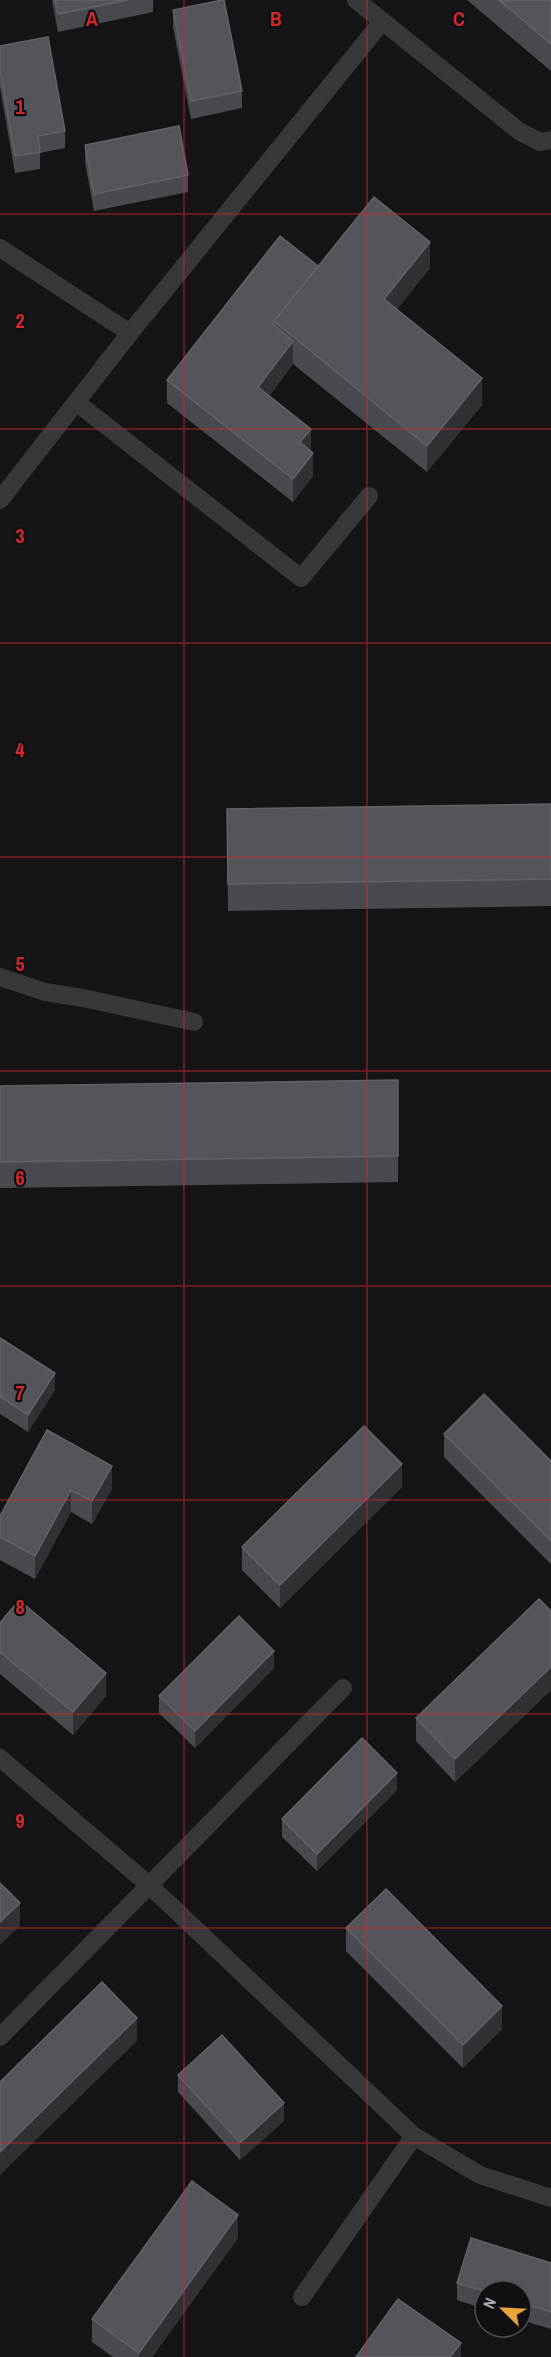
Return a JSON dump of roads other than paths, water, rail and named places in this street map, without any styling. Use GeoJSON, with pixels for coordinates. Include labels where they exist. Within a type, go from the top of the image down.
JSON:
{"type":"FeatureCollection","features":[{"type":"Feature","properties":{"kind":"lane"},"geometry":{"type":"LineString","coordinates":[[356,0],[381,23],[519,131],[540,142],[551,140]]}},
{"type":"Feature","properties":{"kind":"lane"},"geometry":{"type":"LineString","coordinates":[[0,500],[130,333],[381,23]]}},
{"type":"Feature","properties":{"kind":"lane"},"geometry":{"type":"LineString","coordinates":[[0,248],[130,333]]}},
{"type":"Feature","properties":{"kind":"lane"},"geometry":{"type":"LineString","coordinates":[[76,402],[301,578],[369,496]]}},
{"type":"Feature","properties":{"kind":"lane"},"geometry":{"type":"LineString","coordinates":[[0,977],[45,992],[194,1022]]}},
{"type":"Feature","properties":{"kind":"lane"},"geometry":{"type":"LineString","coordinates":[[0,2037],[343,1688]]}},
{"type":"Feature","properties":{"kind":"lane"},"geometry":{"type":"LineString","coordinates":[[0,1758],[149,1885],[414,2136],[480,2175],[551,2198]]}},
{"type":"Feature","properties":{"kind":"lane"},"geometry":{"type":"LineString","coordinates":[[302,2297],[414,2136]]}}]}
